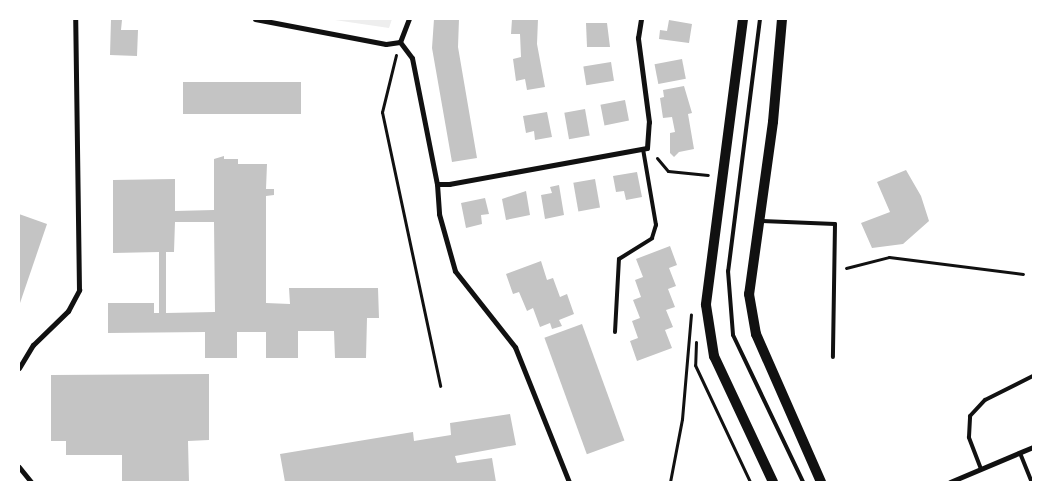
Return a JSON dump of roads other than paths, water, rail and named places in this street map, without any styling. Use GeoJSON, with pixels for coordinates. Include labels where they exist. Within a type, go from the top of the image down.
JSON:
{"type":"FeatureCollection","features":[{"type":"Feature","properties":{"kind":"main road"},"geometry":{"type":"LineString","coordinates":[[743,19],[706,305],[714,356],[773,482]]}},
{"type":"Feature","properties":{"kind":"main road"},"geometry":{"type":"LineString","coordinates":[[782,19],[760,221],[749,294],[756,334],[821,482]]}},
{"type":"Feature","properties":{"kind":"street"},"geometry":{"type":"LineString","coordinates":[[19,368],[33,345],[68,311],[79,290],[75,19]]}},
{"type":"Feature","properties":{"kind":"street"},"geometry":{"type":"LineString","coordinates":[[255,19],[386,44],[400,42]]}},
{"type":"Feature","properties":{"kind":"street"},"geometry":{"type":"LineString","coordinates":[[400,42],[409,19]]}},
{"type":"Feature","properties":{"kind":"street"},"geometry":{"type":"LineString","coordinates":[[437,184],[645,149],[649,122],[638,38],[641,19]]}},
{"type":"Feature","properties":{"kind":"street"},"geometry":{"type":"LineString","coordinates":[[400,42],[412,58],[437,184],[439,214],[456,271],[515,347],[569,482]]}},
{"type":"Feature","properties":{"kind":"street"},"geometry":{"type":"LineString","coordinates":[[950,482],[1033,447]]}},
{"type":"Feature","properties":{"kind":"street"},"geometry":{"type":"LineString","coordinates":[[19,467],[31,482]]}},
{"type":"Feature","properties":{"kind":"lane"},"geometry":{"type":"LineString","coordinates":[[760,19],[728,271],[734,335],[803,482]]}},
{"type":"Feature","properties":{"kind":"lane"},"geometry":{"type":"LineString","coordinates":[[615,332],[619,259],[652,238],[656,225],[645,149]]}},
{"type":"Feature","properties":{"kind":"lane"},"geometry":{"type":"LineString","coordinates":[[760,221],[835,224],[833,357]]}},
{"type":"Feature","properties":{"kind":"lane"},"geometry":{"type":"LineString","coordinates":[[981,469],[969,437],[970,416],[985,400],[1033,376]]}},
{"type":"Feature","properties":{"kind":"lane"},"geometry":{"type":"LineString","coordinates":[[1020,453],[1032,482]]}}]}
